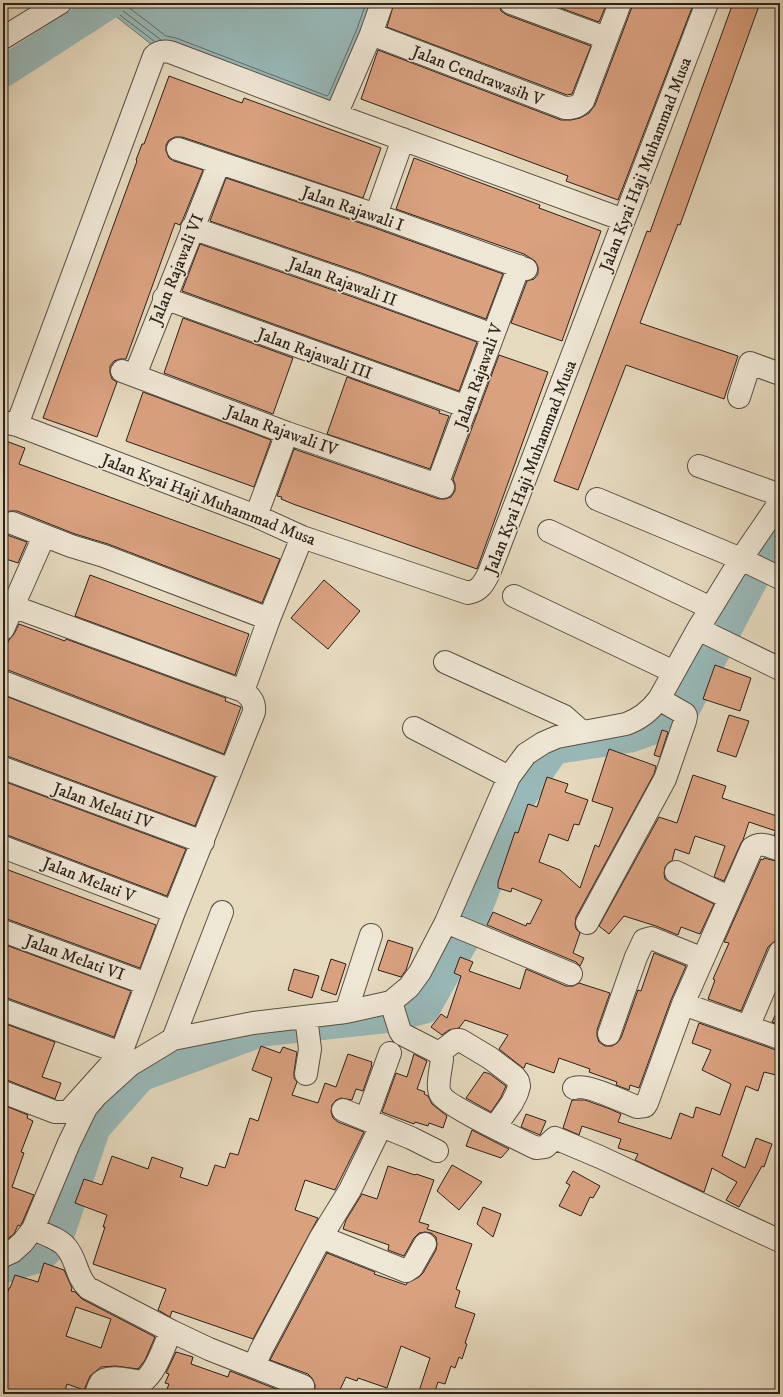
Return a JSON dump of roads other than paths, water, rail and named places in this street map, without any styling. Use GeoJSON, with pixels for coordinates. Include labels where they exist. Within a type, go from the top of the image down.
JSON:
{"type":"FeatureCollection","features":[{"type":"Feature","properties":{"kind":"street"},"geometry":{"type":"LineString","coordinates":[[3,38],[60,3]]}},
{"type":"Feature","properties":{"kind":"street"},"geometry":{"type":"LineString","coordinates":[[336,115],[371,34],[382,3]]}},
{"type":"Feature","properties":{"kind":"street"},"geometry":{"type":"LineString","coordinates":[[511,3],[606,38],[620,3]]}},
{"type":"Feature","properties":{"kind":"street","name":"Jalan Kyai Haji Muhammad Musa"},"geometry":{"type":"LineString","coordinates":[[10,424],[256,516],[302,537],[468,593],[480,588],[484,584],[489,572],[557,398],[706,3]]}},
{"type":"Feature","properties":{"kind":"street","name":"Jalan Cendrawasih V"},"geometry":{"type":"LineString","coordinates":[[371,34],[565,108],[578,107],[583,101],[606,38]]}},
{"type":"Feature","properties":{"kind":"street"},"geometry":{"type":"LineString","coordinates":[[10,424],[154,56],[161,52],[170,52],[336,115],[624,220]]}},
{"type":"Feature","properties":{"kind":"street"},"geometry":{"type":"LineString","coordinates":[[376,215],[403,139]]}},
{"type":"Feature","properties":{"kind":"street","name":"Jalan Rajawali I"},"geometry":{"type":"LineString","coordinates":[[178,149],[376,215],[523,268]]}},
{"type":"Feature","properties":{"kind":"street","name":"Jalan Rajawali VI"},"geometry":{"type":"LineString","coordinates":[[128,373],[164,298],[219,163]]}},
{"type":"Feature","properties":{"kind":"street","name":"Jalan Rajawali II"},"geometry":{"type":"LineString","coordinates":[[192,228],[357,285],[493,335]]}},
{"type":"Feature","properties":{"kind":"street","name":"Jalan Rajawali V"},"geometry":{"type":"LineString","coordinates":[[440,486],[493,335],[523,268]]}},
{"type":"Feature","properties":{"kind":"street","name":"Jalan Rajawali III"},"geometry":{"type":"LineString","coordinates":[[164,298],[467,407]]}},
{"type":"Feature","properties":{"kind":"street"},"geometry":{"type":"LineString","coordinates":[[739,397],[750,363],[780,374]]}},
{"type":"Feature","properties":{"kind":"street","name":"Jalan Rajawali IV"},"geometry":{"type":"LineString","coordinates":[[128,373],[287,433],[440,486]]}},
{"type":"Feature","properties":{"kind":"street"},"geometry":{"type":"LineString","coordinates":[[256,516],[287,433]]}},
{"type":"Feature","properties":{"kind":"street"},"geometry":{"type":"LineString","coordinates":[[699,466],[780,495]]}},
{"type":"Feature","properties":{"kind":"street"},"geometry":{"type":"LineString","coordinates":[[597,499],[759,568]]}},
{"type":"Feature","properties":{"kind":"street"},"geometry":{"type":"LineString","coordinates":[[672,707],[674,672],[704,632],[711,608],[759,568],[780,502]]}},
{"type":"Feature","properties":{"kind":"street"},"geometry":{"type":"LineString","coordinates":[[12,523],[71,546],[104,556],[269,619]]}},
{"type":"Feature","properties":{"kind":"street"},"geometry":{"type":"LineString","coordinates":[[549,531],[711,608]]}},
{"type":"Feature","properties":{"kind":"street"},"geometry":{"type":"LineString","coordinates":[[3,629],[44,536]]}},
{"type":"Feature","properties":{"kind":"street"},"geometry":{"type":"LineString","coordinates":[[243,691],[269,619],[302,537]]}},
{"type":"Feature","properties":{"kind":"street"},"geometry":{"type":"LineString","coordinates":[[514,596],[674,672]]}},
{"type":"Feature","properties":{"kind":"street"},"geometry":{"type":"LineString","coordinates":[[3,1092],[55,1112],[68,1112],[121,1053],[174,912],[203,842],[255,707],[249,696],[243,691],[12,606]]}},
{"type":"Feature","properties":{"kind":"street"},"geometry":{"type":"LineString","coordinates":[[704,632],[780,669]]}},
{"type":"Feature","properties":{"kind":"street"},"geometry":{"type":"LineString","coordinates":[[445,662],[564,716],[582,732]]}},
{"type":"Feature","properties":{"kind":"street"},"geometry":{"type":"LineString","coordinates":[[3,682],[231,770]]}},
{"type":"Feature","properties":{"kind":"street"},"geometry":{"type":"LineString","coordinates":[[395,1015],[409,987],[420,972],[461,928],[509,777],[526,754],[543,743],[557,737],[626,724],[652,709],[672,707],[686,716],[665,780],[587,923]]}},
{"type":"Feature","properties":{"kind":"street"},"geometry":{"type":"LineString","coordinates":[[414,728],[509,777]]}},
{"type":"Feature","properties":{"kind":"street","name":"Jalan Melati IV"},"geometry":{"type":"LineString","coordinates":[[3,768],[203,842]]}},
{"type":"Feature","properties":{"kind":"street"},"geometry":{"type":"LineString","coordinates":[[574,1088],[580,1086],[590,1088],[637,1107],[645,1106],[683,1004],[752,848],[761,844],[780,850]]}},
{"type":"Feature","properties":{"kind":"street","name":"Jalan Melati V"},"geometry":{"type":"LineString","coordinates":[[3,847],[174,912]]}},
{"type":"Feature","properties":{"kind":"street"},"geometry":{"type":"LineString","coordinates":[[676,872],[730,898]]}},
{"type":"Feature","properties":{"kind":"street"},"geometry":{"type":"LineString","coordinates":[[173,1040],[222,912]]}},
{"type":"Feature","properties":{"kind":"street"},"geometry":{"type":"LineString","coordinates":[[461,928],[571,974]]}},
{"type":"Feature","properties":{"kind":"street","name":"Jalan Melati VI"},"geometry":{"type":"LineString","coordinates":[[3,931],[147,984]]}},
{"type":"Feature","properties":{"kind":"street"},"geometry":{"type":"LineString","coordinates":[[346,1012],[371,935]]}},
{"type":"Feature","properties":{"kind":"street"},"geometry":{"type":"LineString","coordinates":[[609,1034],[636,957],[644,940],[651,938],[703,960]]}},
{"type":"Feature","properties":{"kind":"street"},"geometry":{"type":"LineString","coordinates":[[748,1027],[780,952]]}},
{"type":"Feature","properties":{"kind":"street"},"geometry":{"type":"LineString","coordinates":[[683,1004],[780,1038]]}},
{"type":"Feature","properties":{"kind":"street"},"geometry":{"type":"LineString","coordinates":[[3,1010],[121,1053]]}},
{"type":"Feature","properties":{"kind":"street"},"geometry":{"type":"LineString","coordinates":[[48,1236],[69,1143],[86,1108],[97,1095],[130,1065],[173,1040],[253,1023],[307,1024],[346,1012],[395,1015]]}},
{"type":"Feature","properties":{"kind":"street"},"geometry":{"type":"LineString","coordinates":[[395,1015],[405,1036],[439,1054],[442,1059],[439,1089],[441,1095],[456,1107],[539,1148],[544,1147],[555,1138],[606,1160],[780,1241]]}},
{"type":"Feature","properties":{"kind":"street"},"geometry":{"type":"LineString","coordinates":[[306,1074],[310,1049],[307,1024]]}},
{"type":"Feature","properties":{"kind":"street"},"geometry":{"type":"LineString","coordinates":[[439,1054],[456,1040],[460,1040],[490,1058],[517,1079],[519,1086],[517,1093],[494,1127]]}},
{"type":"Feature","properties":{"kind":"street"},"geometry":{"type":"LineString","coordinates":[[254,1366],[321,1237],[350,1190],[373,1122],[390,1053]]}},
{"type":"Feature","properties":{"kind":"street"},"geometry":{"type":"LineString","coordinates":[[343,1110],[436,1151]]}},
{"type":"Feature","properties":{"kind":"street"},"geometry":{"type":"LineString","coordinates":[[3,1256],[12,1252],[23,1242],[48,1236]]}},
{"type":"Feature","properties":{"kind":"street"},"geometry":{"type":"LineString","coordinates":[[48,1236],[71,1254],[82,1281],[88,1288],[171,1331],[222,1354],[303,1386]]}},
{"type":"Feature","properties":{"kind":"street"},"geometry":{"type":"LineString","coordinates":[[321,1237],[406,1271],[412,1267],[425,1244]]}},
{"type":"Feature","properties":{"kind":"street"},"geometry":{"type":"LineString","coordinates":[[96,1394],[101,1383],[107,1379],[115,1378],[142,1382],[148,1379],[154,1370],[171,1331]]}},
{"type":"Feature","properties":{"kind":"water"},"geometry":{"type":"Polygon","coordinates":[[[110,3],[382,3],[336,115],[161,52],[104,7],[110,3]]]}},
{"type":"Feature","properties":{"kind":"waterway"},"geometry":{"type":"LineString","coordinates":[[3,72],[110,3]]}},
{"type":"Feature","properties":{"kind":"waterway"},"geometry":{"type":"LineString","coordinates":[[3,1268],[40,1257],[57,1240],[95,1128],[141,1076],[262,1031],[391,1017],[425,1008],[467,934],[519,800],[554,749],[631,737],[662,726],[684,710],[756,573],[780,534]]}}]}
